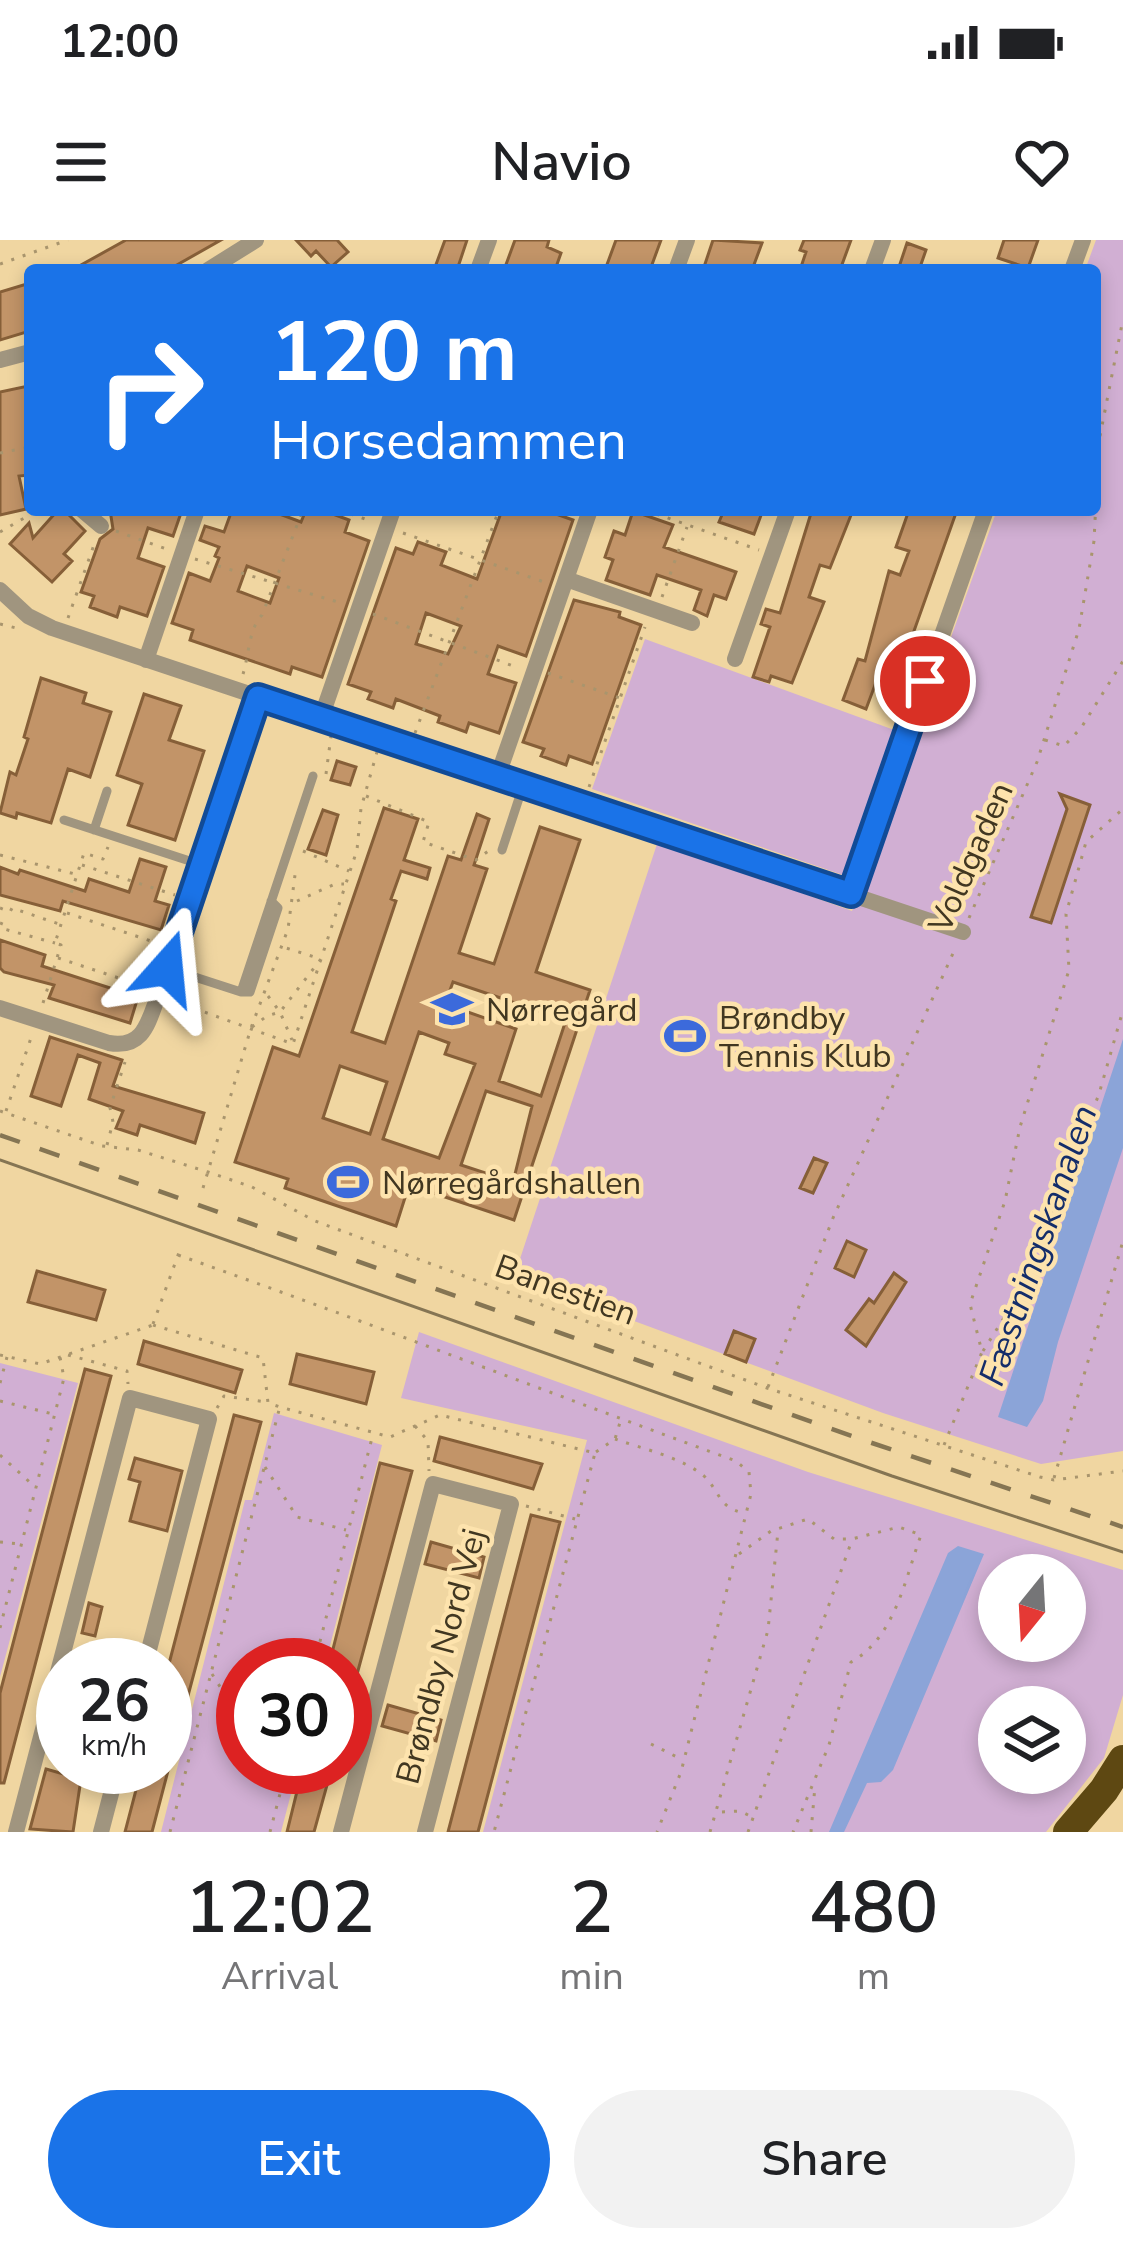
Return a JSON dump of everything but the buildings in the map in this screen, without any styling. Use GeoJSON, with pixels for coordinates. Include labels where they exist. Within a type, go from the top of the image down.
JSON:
{"type":"FeatureCollection","features":[{"type":"Feature","properties":{"kind":"highway"},"geometry":{"type":"LineString","coordinates":[[1068,1832],[1123,1760]]}},
{"type":"Feature","properties":{"kind":"street"},"geometry":{"type":"LineString","coordinates":[[218,264],[256,240]]}},
{"type":"Feature","properties":{"kind":"street"},"geometry":{"type":"LineString","coordinates":[[89,516],[101,526]]}},
{"type":"Feature","properties":{"kind":"street"},"geometry":{"type":"LineString","coordinates":[[146,660],[195,516]]}},
{"type":"Feature","properties":{"kind":"street"},"geometry":{"type":"LineString","coordinates":[[497,778],[588,516]]}},
{"type":"Feature","properties":{"kind":"street"},"geometry":{"type":"LineString","coordinates":[[735,659],[786,516]]}},
{"type":"Feature","properties":{"kind":"street"},"geometry":{"type":"LineString","coordinates":[[851,894],[984,516]]}},
{"type":"Feature","properties":{"kind":"street"},"geometry":{"type":"LineString","coordinates":[[328,721],[390,519]]}},
{"type":"Feature","properties":{"kind":"street"},"geometry":{"type":"LineString","coordinates":[[564,584],[692,623]]}},
{"type":"Feature","properties":{"kind":"street"},"geometry":{"type":"LineString","coordinates":[[0,590],[28,616],[63,632],[963,932]]}},
{"type":"Feature","properties":{"kind":"street"},"geometry":{"type":"LineString","coordinates":[[0,1008],[109,1043],[131,1043],[145,1031],[258,697]]}},
{"type":"Feature","properties":{"kind":"street"},"geometry":{"type":"LineString","coordinates":[[16,1832],[130,1398],[209,1419],[152,1638]]}},
{"type":"Feature","properties":{"kind":"street","name":"Brøndby Nord Vej"},"geometry":{"type":"LineString","coordinates":[[341,1832],[433,1484],[511,1504],[425,1832]]}},
{"type":"Feature","properties":{"kind":"street"},"geometry":{"type":"LineString","coordinates":[[101,1832],[111,1794]]}},
{"type":"Feature","properties":{"kind":"lane"},"geometry":{"type":"LineString","coordinates":[[241,992],[313,776]]}},
{"type":"Feature","properties":{"kind":"lane"},"geometry":{"type":"LineString","coordinates":[[502,850],[523,786]]}},
{"type":"Feature","properties":{"kind":"lane"},"geometry":{"type":"LineString","coordinates":[[94,830],[106,791]]}},
{"type":"Feature","properties":{"kind":"lane"},"geometry":{"type":"LineString","coordinates":[[64,820],[202,865]]}},
{"type":"Feature","properties":{"kind":"lane"},"geometry":{"type":"LineString","coordinates":[[167,968],[250,992],[278,908],[272,901]]}},
{"type":"Feature","properties":{"kind":"path"},"geometry":{"type":"LineString","coordinates":[[0,264],[68,240]]}},
{"type":"Feature","properties":{"kind":"path","name":"Voldgaden"},"geometry":{"type":"LineString","coordinates":[[1101,431],[1123,319]]}},
{"type":"Feature","properties":{"kind":"path"},"geometry":{"type":"LineString","coordinates":[[0,532],[28,516]]}},
{"type":"Feature","properties":{"kind":"path"},"geometry":{"type":"LineString","coordinates":[[237,690],[254,641],[251,634],[301,516]]}},
{"type":"Feature","properties":{"kind":"path"},"geometry":{"type":"LineString","coordinates":[[409,748],[497,516]]}},
{"type":"Feature","properties":{"kind":"path"},"geometry":{"type":"LineString","coordinates":[[662,516],[772,555]]}},
{"type":"Feature","properties":{"kind":"path","name":"Voldgaden"},"geometry":{"type":"LineString","coordinates":[[767,1388],[833,1218],[1046,740],[1079,629],[1095,516]]}},
{"type":"Feature","properties":{"kind":"path"},"geometry":{"type":"LineString","coordinates":[[390,519],[480,560],[564,584]]}},
{"type":"Feature","properties":{"kind":"path"},"geometry":{"type":"LineString","coordinates":[[583,806],[688,525]]}},
{"type":"Feature","properties":{"kind":"path"},"geometry":{"type":"LineString","coordinates":[[63,632],[101,526],[359,608],[521,669],[535,668],[620,698]]}},
{"type":"Feature","properties":{"kind":"path"},"geometry":{"type":"LineString","coordinates":[[1046,740],[1064,746],[1123,662]]}},
{"type":"Feature","properties":{"kind":"path"},"geometry":{"type":"LineString","coordinates":[[322,787],[328,721]]}},
{"type":"Feature","properties":{"kind":"path"},"geometry":{"type":"LineString","coordinates":[[293,1044],[357,850],[364,796],[381,739]]}},
{"type":"Feature","properties":{"kind":"path"},"geometry":{"type":"LineString","coordinates":[[364,796],[429,822],[423,842],[476,860],[489,849],[502,850]]}},
{"type":"Feature","properties":{"kind":"path"},"geometry":{"type":"LineString","coordinates":[[982,1352],[970,1304],[1005,1201],[1020,1127],[1069,970],[1066,914],[1086,842],[1123,809]]}},
{"type":"Feature","properties":{"kind":"path"},"geometry":{"type":"LineString","coordinates":[[56,943],[84,853],[104,859],[112,836]]}},
{"type":"Feature","properties":{"kind":"path"},"geometry":{"type":"LineString","coordinates":[[290,846],[350,871]]}},
{"type":"Feature","properties":{"kind":"path"},"geometry":{"type":"LineString","coordinates":[[0,855],[77,875]]}},
{"type":"Feature","properties":{"kind":"path"},"geometry":{"type":"LineString","coordinates":[[80,864],[190,900]]}},
{"type":"Feature","properties":{"kind":"path"},"geometry":{"type":"LineString","coordinates":[[203,1188],[250,1028],[282,946],[295,872]]}},
{"type":"Feature","properties":{"kind":"path"},"geometry":{"type":"LineString","coordinates":[[293,902],[345,884]]}},
{"type":"Feature","properties":{"kind":"path"},"geometry":{"type":"LineString","coordinates":[[0,908],[61,924]]}},
{"type":"Feature","properties":{"kind":"path"},"geometry":{"type":"LineString","coordinates":[[65,912],[173,949]]}},
{"type":"Feature","properties":{"kind":"path"},"geometry":{"type":"LineString","coordinates":[[0,923],[4,929],[61,945],[3,1112]]}},
{"type":"Feature","properties":{"kind":"path"},"geometry":{"type":"LineString","coordinates":[[267,941],[321,959]]}},
{"type":"Feature","properties":{"kind":"path"},"geometry":{"type":"LineString","coordinates":[[58,958],[293,1044]]}},
{"type":"Feature","properties":{"kind":"path"},"geometry":{"type":"LineString","coordinates":[[250,1028],[280,1012],[321,959]]}},
{"type":"Feature","properties":{"kind":"path"},"geometry":{"type":"LineString","coordinates":[[254,982],[280,1012],[293,1044]]}},
{"type":"Feature","properties":{"kind":"path"},"geometry":{"type":"LineString","coordinates":[[943,1447],[982,1352],[1014,1302],[1030,1255],[1058,1200],[1099,1094],[1123,1010]]}},
{"type":"Feature","properties":{"kind":"path"},"geometry":{"type":"LineString","coordinates":[[106,1147],[113,1122],[110,1108],[131,1043]]}},
{"type":"Feature","properties":{"kind":"path","name":"Banestien"},"geometry":{"type":"LineString","coordinates":[[3,1112],[106,1147],[138,1150],[252,1187],[315,1221],[767,1388],[943,1447],[1054,1480],[1123,1471]]}},
{"type":"Feature","properties":{"kind":"path"},"geometry":{"type":"LineString","coordinates":[[1054,1480],[1123,1240]]}},
{"type":"Feature","properties":{"kind":"path"},"geometry":{"type":"LineString","coordinates":[[0,1383],[3,1356],[40,1364],[153,1324],[181,1247]]}},
{"type":"Feature","properties":{"kind":"path"},"geometry":{"type":"LineString","coordinates":[[178,1255],[411,1337],[501,1376],[736,1461],[749,1472],[751,1493],[684,1760],[657,1832]]}},
{"type":"Feature","properties":{"kind":"path"},"geometry":{"type":"LineString","coordinates":[[63,1356],[127,1371],[130,1398]]}},
{"type":"Feature","properties":{"kind":"path"},"geometry":{"type":"LineString","coordinates":[[1,1623],[64,1378],[63,1356]]}},
{"type":"Feature","properties":{"kind":"path"},"geometry":{"type":"LineString","coordinates":[[220,1405],[224,1396],[268,1403]]}},
{"type":"Feature","properties":{"kind":"path"},"geometry":{"type":"LineString","coordinates":[[0,1401],[55,1414]]}},
{"type":"Feature","properties":{"kind":"path"},"geometry":{"type":"LineString","coordinates":[[170,1832],[280,1407]]}},
{"type":"Feature","properties":{"kind":"path"},"geometry":{"type":"LineString","coordinates":[[595,1453],[615,1438],[621,1419]]}},
{"type":"Feature","properties":{"kind":"path"},"geometry":{"type":"LineString","coordinates":[[415,1426],[428,1441],[427,1465],[433,1484]]}},
{"type":"Feature","properties":{"kind":"path"},"geometry":{"type":"LineString","coordinates":[[321,1638],[373,1432]]}},
{"type":"Feature","properties":{"kind":"path"},"geometry":{"type":"LineString","coordinates":[[615,1438],[696,1472],[725,1506],[746,1513]]}},
{"type":"Feature","properties":{"kind":"path"},"geometry":{"type":"LineString","coordinates":[[0,1455],[36,1489]]}},
{"type":"Feature","properties":{"kind":"path"},"geometry":{"type":"LineString","coordinates":[[265,1467],[297,1517],[348,1531]]}},
{"type":"Feature","properties":{"kind":"path"},"geometry":{"type":"LineString","coordinates":[[511,1504],[577,1520]]}},
{"type":"Feature","properties":{"kind":"path"},"geometry":{"type":"LineString","coordinates":[[736,1556],[778,1529],[808,1519],[834,1539],[899,1527],[921,1534],[892,1618],[868,1652],[850,1662],[815,1783],[793,1832]]}},
{"type":"Feature","properties":{"kind":"path"},"geometry":{"type":"LineString","coordinates":[[710,1832],[768,1630],[778,1529]]}},
{"type":"Feature","properties":{"kind":"path"},"geometry":{"type":"LineString","coordinates":[[748,1832],[853,1539]]}},
{"type":"Feature","properties":{"kind":"path"},"geometry":{"type":"LineString","coordinates":[[0,1542],[22,1544]]}},
{"type":"Feature","properties":{"kind":"path"},"geometry":{"type":"LineString","coordinates":[[212,1672],[216,1679]]}},
{"type":"Feature","properties":{"kind":"path"},"geometry":{"type":"LineString","coordinates":[[651,1744],[684,1760]]}},
{"type":"Feature","properties":{"kind":"path"},"geometry":{"type":"LineString","coordinates":[[812,1832],[815,1783]]}},
{"type":"Feature","properties":{"kind":"path"},"geometry":{"type":"LineString","coordinates":[[270,1832],[280,1794]]}},
{"type":"Feature","properties":{"kind":"path"},"geometry":{"type":"LineString","coordinates":[[718,1810],[740,1811],[753,1818]]}},
{"type":"Feature","properties":{"kind":"shaded area"},"geometry":{"type":"Polygon","coordinates":[[[1096,240],[1123,240],[1123,1451],[1041,1464],[883,1413],[607,1311],[516,1271],[658,841],[852,911],[995,516],[1101,516],[1101,264],[1087,264],[1096,240]]]}},
{"type":"Feature","properties":{"kind":"shaded area"},"geometry":{"type":"Polygon","coordinates":[[[645,639],[897,731],[843,875],[592,789],[645,639]]]}},
{"type":"Feature","properties":{"kind":"shaded area"},"geometry":{"type":"Polygon","coordinates":[[[419,1332],[808,1472],[1072,1554],[978,1554],[978,1662],[1086,1662],[1086,1558],[1123,1570],[1123,1695],[1104,1758],[1086,1781],[1086,1686],[978,1686],[978,1794],[1076,1794],[1046,1832],[483,1832],[587,1440],[401,1398],[419,1332]]]}},
{"type":"Feature","properties":{"kind":"shaded area"},"geometry":{"type":"Polygon","coordinates":[[[0,1363],[78,1383],[0,1677],[0,1363]]]}},
{"type":"Feature","properties":{"kind":"shaded area"},"geometry":{"type":"Polygon","coordinates":[[[274,1413],[382,1445],[332,1638],[216,1638],[216,1794],[291,1794],[281,1832],[161,1832],[171,1794],[192,1794],[192,1709],[245,1500],[252,1500],[274,1413]]]}},
{"type":"Feature","properties":{"kind":"water"},"geometry":{"type":"Polygon","coordinates":[[[1123,1039],[1123,1148],[1043,1401],[1027,1427],[998,1417],[1123,1039]]]}},
{"type":"Feature","properties":{"kind":"water"},"geometry":{"type":"Polygon","coordinates":[[[958,1546],[984,1554],[978,1554],[978,1568],[893,1770],[881,1782],[867,1783],[844,1832],[829,1832],[948,1553],[958,1546]]]}},
{"type":"Feature","properties":{"kind":"tram line"},"geometry":{"type":"LineString","coordinates":[[0,1160],[892,1476],[1123,1552]]}},
{"type":"Feature","properties":{"kind":"railway"},"geometry":{"type":"LineString","coordinates":[[0,1135],[1123,1527]]}},
{"type":"Feature","properties":{"kind":"place","name":"Nørregård"},"geometry":{"type":"Point","coordinates":[452,1009]}},
{"type":"Feature","properties":{"kind":"place","name":"Brøndby Tennis Klub"},"geometry":{"type":"Point","coordinates":[685,1036]}},
{"type":"Feature","properties":{"kind":"place","name":"Nørregårdshallen"},"geometry":{"type":"Point","coordinates":[348,1182]}},
{"type":"Feature","properties":{"kind":"route"},"geometry":{"type":"LineString","coordinates":[[167,968],[258,697],[851,894],[925,681]]}},
{"type":"Feature","properties":{"kind":"water label","name":"Fæstningskanalen"},"geometry":{"type":"Point","coordinates":[1037,1245]}}]}
